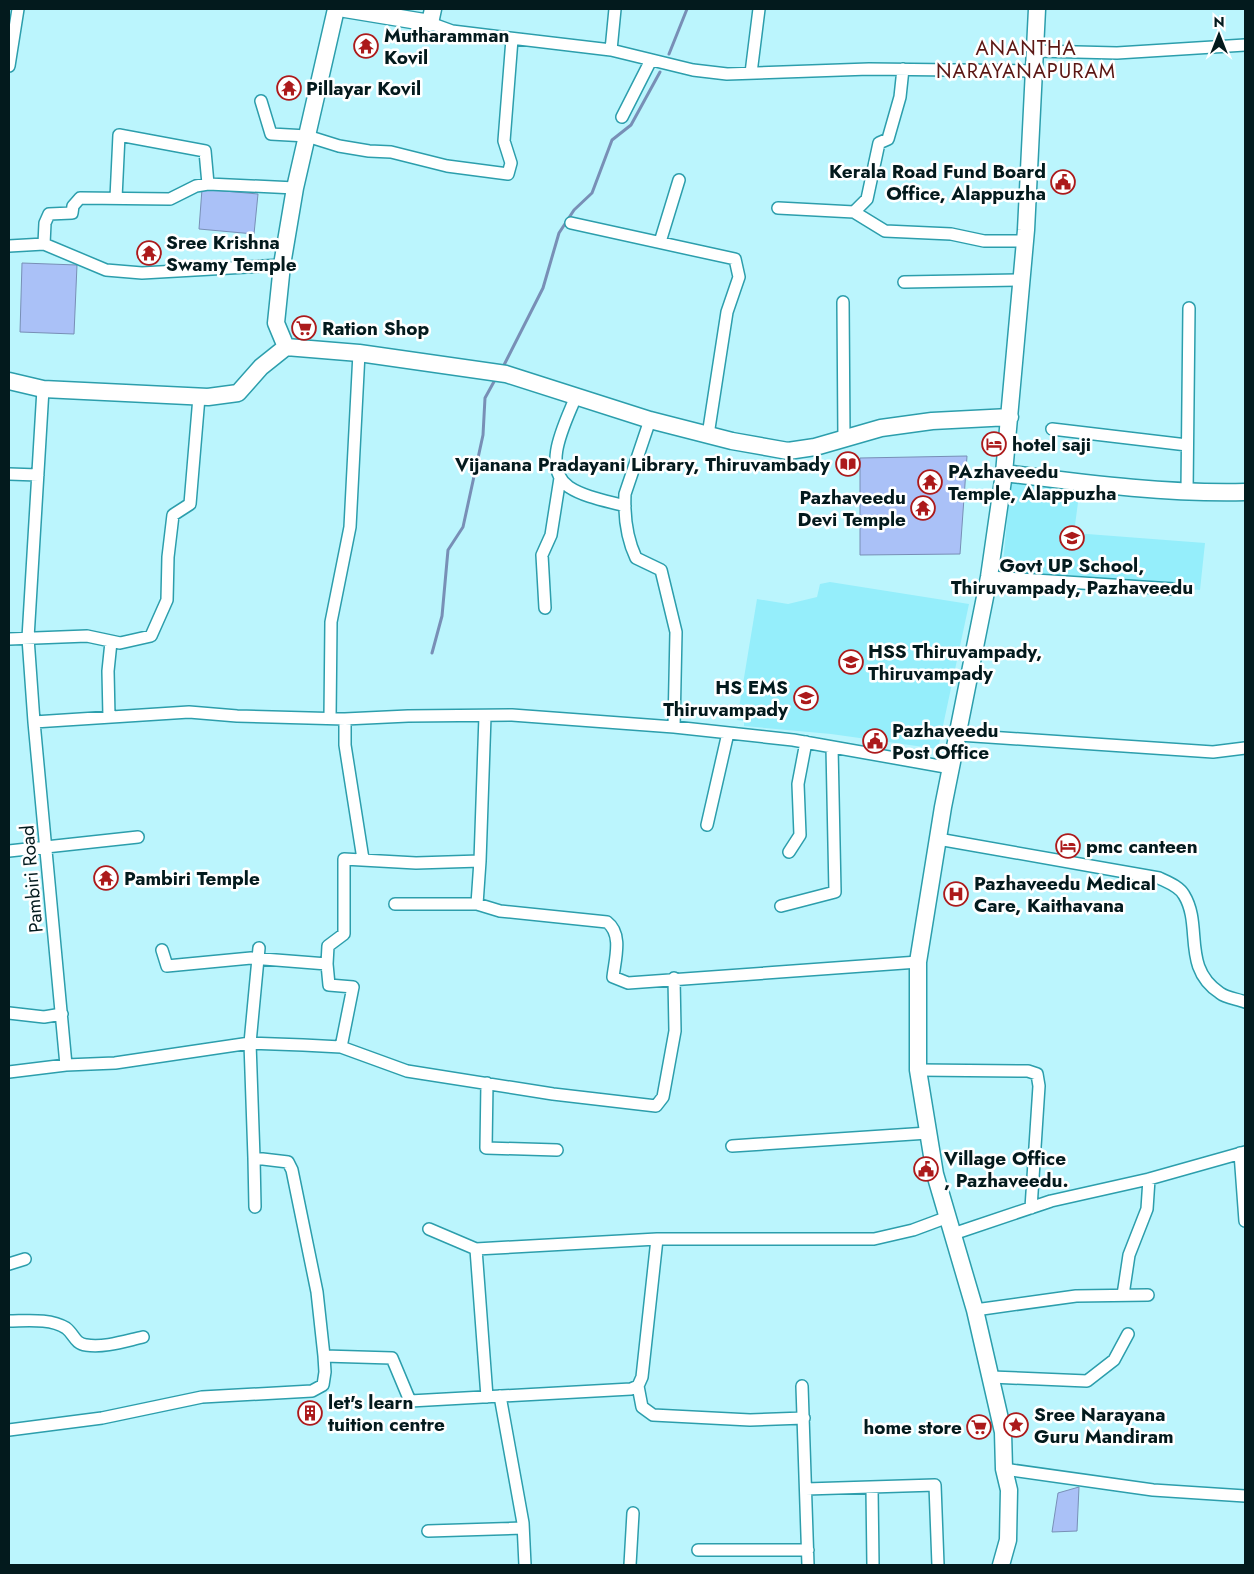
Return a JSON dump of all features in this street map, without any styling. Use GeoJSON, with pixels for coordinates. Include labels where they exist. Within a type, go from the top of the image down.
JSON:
{"type":"FeatureCollection","features":[{"type":"Feature","properties":{"kind":"main road"},"geometry":{"type":"LineString","coordinates":[[286,347],[276,323],[282,265],[295,188],[336,9]]}},
{"type":"Feature","properties":{"kind":"main road"},"geometry":{"type":"LineString","coordinates":[[345,9],[432,16]]}},
{"type":"Feature","properties":{"kind":"main road"},"geometry":{"type":"LineString","coordinates":[[1001,1565],[1008,1540],[1009,1490],[1004,1469],[1003,1432],[992,1377],[975,1310],[935,1174],[918,1070],[918,962],[951,768],[989,577],[1004,474],[1025,241],[1038,9]]}},
{"type":"Feature","properties":{"kind":"main road"},"geometry":{"type":"LineString","coordinates":[[9,381],[42,389],[198,397],[238,393],[261,367],[286,347],[359,353],[506,374],[650,420],[708,435],[788,451],[844,439],[881,428],[932,421],[1010,417]]}},
{"type":"Feature","properties":{"kind":"main road"},"geometry":{"type":"LineString","coordinates":[[1004,474],[1091,484],[1187,491],[1245,492]]}},
{"type":"Feature","properties":{"kind":"street"},"geometry":{"type":"LineString","coordinates":[[9,66],[18,9]]}},
{"type":"Feature","properties":{"kind":"street"},"geometry":{"type":"LineString","coordinates":[[610,50],[615,9]]}},
{"type":"Feature","properties":{"kind":"street"},"geometry":{"type":"LineString","coordinates":[[751,73],[759,9]]}},
{"type":"Feature","properties":{"kind":"street"},"geometry":{"type":"LineString","coordinates":[[432,16],[452,31],[610,50],[693,70],[727,74],[903,69],[1035,71]]}},
{"type":"Feature","properties":{"kind":"street"},"geometry":{"type":"LineString","coordinates":[[261,101],[271,134],[307,136],[338,146],[391,152],[447,166],[508,174],[511,163],[504,141],[512,39]]}},
{"type":"Feature","properties":{"kind":"street"},"geometry":{"type":"LineString","coordinates":[[1036,50],[1117,53],[1245,45]]}},
{"type":"Feature","properties":{"kind":"street"},"geometry":{"type":"LineString","coordinates":[[622,117],[650,60]]}},
{"type":"Feature","properties":{"kind":"street"},"geometry":{"type":"LineString","coordinates":[[854,212],[867,199],[879,143],[888,139],[900,97],[903,69]]}},
{"type":"Feature","properties":{"kind":"street"},"geometry":{"type":"LineString","coordinates":[[116,198],[119,134],[204,151],[208,184]]}},
{"type":"Feature","properties":{"kind":"street"},"geometry":{"type":"LineString","coordinates":[[660,242],[679,180]]}},
{"type":"Feature","properties":{"kind":"street"},"geometry":{"type":"LineString","coordinates":[[44,244],[45,223],[49,214],[72,213],[72,206],[80,198],[170,199],[196,186],[208,184],[295,188]]}},
{"type":"Feature","properties":{"kind":"street"},"geometry":{"type":"LineString","coordinates":[[778,208],[854,212],[886,231],[951,234],[984,241],[1025,241]]}},
{"type":"Feature","properties":{"kind":"street"},"geometry":{"type":"LineString","coordinates":[[571,223],[736,259],[739,278],[727,312],[708,435]]}},
{"type":"Feature","properties":{"kind":"street"},"geometry":{"type":"LineString","coordinates":[[9,246],[44,244],[106,270],[142,273],[282,265]]}},
{"type":"Feature","properties":{"kind":"street"},"geometry":{"type":"LineString","coordinates":[[904,282],[1021,280]]}},
{"type":"Feature","properties":{"kind":"street"},"geometry":{"type":"LineString","coordinates":[[843,302],[844,439]]}},
{"type":"Feature","properties":{"kind":"street"},"geometry":{"type":"LineString","coordinates":[[1187,491],[1188,308]]}},
{"type":"Feature","properties":{"kind":"street"},"geometry":{"type":"LineString","coordinates":[[330,718],[331,622],[350,527],[359,353]]}},
{"type":"Feature","properties":{"kind":"street","name":"Pambiri Road"},"geometry":{"type":"LineString","coordinates":[[42,389],[28,638],[66,1065]]}},
{"type":"Feature","properties":{"kind":"street"},"geometry":{"type":"LineString","coordinates":[[545,608],[542,555],[551,536],[560,478],[557,458],[559,441],[576,396]]}},
{"type":"Feature","properties":{"kind":"street"},"geometry":{"type":"LineString","coordinates":[[9,639],[87,636],[120,643],[151,636],[167,600],[168,557],[173,515],[190,504],[198,397]]}},
{"type":"Feature","properties":{"kind":"street"},"geometry":{"type":"LineString","coordinates":[[650,420],[625,494],[625,506],[632,548],[636,558],[661,570],[676,632],[674,727]]}},
{"type":"Feature","properties":{"kind":"street"},"geometry":{"type":"LineString","coordinates":[[1052,429],[1188,445]]}},
{"type":"Feature","properties":{"kind":"street"},"geometry":{"type":"LineString","coordinates":[[9,474],[38,475]]}},
{"type":"Feature","properties":{"kind":"street"},"geometry":{"type":"LineString","coordinates":[[560,478],[571,488],[625,506]]}},
{"type":"Feature","properties":{"kind":"street"},"geometry":{"type":"LineString","coordinates":[[989,577],[1174,589]]}},
{"type":"Feature","properties":{"kind":"street"},"geometry":{"type":"LineString","coordinates":[[109,717],[108,671],[111,642]]}},
{"type":"Feature","properties":{"kind":"street"},"geometry":{"type":"LineString","coordinates":[[34,722],[189,712],[237,716],[345,719],[399,716],[512,715],[674,727],[806,742],[951,768]]}},
{"type":"Feature","properties":{"kind":"street"},"geometry":{"type":"LineString","coordinates":[[476,904],[480,861],[485,716]]}},
{"type":"Feature","properties":{"kind":"street"},"geometry":{"type":"LineString","coordinates":[[345,719],[345,745],[363,860]]}},
{"type":"Feature","properties":{"kind":"street"},"geometry":{"type":"LineString","coordinates":[[707,825],[728,733]]}},
{"type":"Feature","properties":{"kind":"street"},"geometry":{"type":"LineString","coordinates":[[959,735],[1213,752],[1245,748]]}},
{"type":"Feature","properties":{"kind":"street"},"geometry":{"type":"LineString","coordinates":[[789,852],[800,836],[798,784],[806,742]]}},
{"type":"Feature","properties":{"kind":"street"},"geometry":{"type":"LineString","coordinates":[[781,906],[835,892],[832,747]]}},
{"type":"Feature","properties":{"kind":"street"},"geometry":{"type":"LineString","coordinates":[[9,851],[138,838]]}},
{"type":"Feature","properties":{"kind":"street"},"geometry":{"type":"LineString","coordinates":[[938,839],[1159,878],[1178,888],[1184,894],[1192,915],[1194,958],[1206,979],[1220,994],[1245,1002]]}},
{"type":"Feature","properties":{"kind":"street"},"geometry":{"type":"LineString","coordinates":[[341,1048],[353,987],[329,985],[327,964],[328,946],[344,934],[344,859],[416,863],[480,861]]}},
{"type":"Feature","properties":{"kind":"street"},"geometry":{"type":"LineString","coordinates":[[395,904],[476,904],[500,911],[607,922],[613,927],[617,938],[613,977],[628,983],[674,978],[918,962]]}},
{"type":"Feature","properties":{"kind":"street"},"geometry":{"type":"LineString","coordinates":[[162,950],[167,966],[259,953],[327,964]]}},
{"type":"Feature","properties":{"kind":"street"},"geometry":{"type":"LineString","coordinates":[[255,1207],[250,1042],[259,953]]}},
{"type":"Feature","properties":{"kind":"street"},"geometry":{"type":"LineString","coordinates":[[9,1072],[66,1065],[115,1063],[250,1042],[341,1048],[407,1071],[656,1106],[663,1097],[675,1031],[674,978]]}},
{"type":"Feature","properties":{"kind":"street"},"geometry":{"type":"LineString","coordinates":[[9,1013],[44,1018],[62,1014]]}},
{"type":"Feature","properties":{"kind":"street"},"geometry":{"type":"LineString","coordinates":[[918,1070],[1028,1071],[1037,1074],[1039,1086],[1032,1208]]}},
{"type":"Feature","properties":{"kind":"street"},"geometry":{"type":"LineString","coordinates":[[487,1083],[486,1148],[557,1150]]}},
{"type":"Feature","properties":{"kind":"street"},"geometry":{"type":"LineString","coordinates":[[732,1146],[928,1133]]}},
{"type":"Feature","properties":{"kind":"street"},"geometry":{"type":"LineString","coordinates":[[953,1234],[1032,1208],[1242,1152],[1245,1221]]}},
{"type":"Feature","properties":{"kind":"street"},"geometry":{"type":"LineString","coordinates":[[9,1430],[102,1418],[202,1397],[312,1391],[323,1385],[325,1380],[324,1356],[317,1292],[294,1175],[288,1162],[254,1158]]}},
{"type":"Feature","properties":{"kind":"street"},"geometry":{"type":"LineString","coordinates":[[1123,1295],[1129,1254],[1147,1208],[1149,1178]]}},
{"type":"Feature","properties":{"kind":"street"},"geometry":{"type":"LineString","coordinates":[[429,1229],[476,1249],[656,1238],[874,1239],[913,1230],[948,1217]]}},
{"type":"Feature","properties":{"kind":"street"},"geometry":{"type":"LineString","coordinates":[[656,1238],[642,1377],[638,1386],[642,1407],[653,1415],[750,1420],[804,1418]]}},
{"type":"Feature","properties":{"kind":"street"},"geometry":{"type":"LineString","coordinates":[[476,1249],[487,1397]]}},
{"type":"Feature","properties":{"kind":"street"},"geometry":{"type":"LineString","coordinates":[[9,1264],[25,1259]]}},
{"type":"Feature","properties":{"kind":"street"},"geometry":{"type":"LineString","coordinates":[[975,1310],[1076,1296],[1148,1295]]}},
{"type":"Feature","properties":{"kind":"street"},"geometry":{"type":"LineString","coordinates":[[9,1321],[40,1321],[64,1327],[79,1344],[86,1346],[99,1346],[143,1337]]}},
{"type":"Feature","properties":{"kind":"street"},"geometry":{"type":"LineString","coordinates":[[992,1377],[1087,1381],[1114,1360],[1128,1334]]}},
{"type":"Feature","properties":{"kind":"street"},"geometry":{"type":"LineString","coordinates":[[324,1356],[392,1358],[410,1401],[624,1390],[638,1386]]}},
{"type":"Feature","properties":{"kind":"street"},"geometry":{"type":"LineString","coordinates":[[802,1386],[808,1565]]}},
{"type":"Feature","properties":{"kind":"street"},"geometry":{"type":"LineString","coordinates":[[500,1396],[523,1528],[525,1565]]}},
{"type":"Feature","properties":{"kind":"street"},"geometry":{"type":"LineString","coordinates":[[1004,1469],[1153,1490],[1245,1496]]}},
{"type":"Feature","properties":{"kind":"street"},"geometry":{"type":"LineString","coordinates":[[806,1489],[935,1485],[938,1565]]}},
{"type":"Feature","properties":{"kind":"street"},"geometry":{"type":"LineString","coordinates":[[872,1488],[873,1565]]}},
{"type":"Feature","properties":{"kind":"street"},"geometry":{"type":"LineString","coordinates":[[630,1565],[633,1513]]}},
{"type":"Feature","properties":{"kind":"street"},"geometry":{"type":"LineString","coordinates":[[428,1531],[523,1528]]}},
{"type":"Feature","properties":{"kind":"street"},"geometry":{"type":"LineString","coordinates":[[698,1550],[808,1550]]}},
{"type":"Feature","properties":{"kind":"shaded area"},"geometry":{"type":"Polygon","coordinates":[[[202,189],[258,194],[254,234],[199,229],[202,189]]]}},
{"type":"Feature","properties":{"kind":"shaded area"},"geometry":{"type":"Polygon","coordinates":[[[22,263],[77,265],[74,334],[20,332],[22,263]]]}},
{"type":"Feature","properties":{"kind":"shaded area"},"geometry":{"type":"Polygon","coordinates":[[[967,456],[960,554],[860,555],[860,458],[967,456]]]}},
{"type":"Feature","properties":{"kind":"shaded area","name":"Govt UP School, Thiruvampady, Pazhaveedu"},"geometry":{"type":"Polygon","coordinates":[[[1011,480],[1080,487],[1074,533],[1205,543],[1200,590],[1002,573],[1011,480]]]}},
{"type":"Feature","properties":{"kind":"shaded area","name":"HSS Thiruvampady, Thiruvampady"},"geometry":{"type":"Polygon","coordinates":[[[830,582],[969,604],[938,749],[831,734],[744,726],[744,721],[737,720],[757,599],[788,604],[817,597],[820,584],[830,582]]]}},
{"type":"Feature","properties":{"kind":"shaded area"},"geometry":{"type":"Polygon","coordinates":[[[1079,1487],[1077,1531],[1052,1532],[1058,1493],[1079,1487]]]}},
{"type":"Feature","properties":{"kind":"waterway"},"geometry":{"type":"LineString","coordinates":[[669,54],[687,9]]}},
{"type":"Feature","properties":{"kind":"waterway"},"geometry":{"type":"LineString","coordinates":[[503,367],[543,288],[559,233],[574,210],[592,193],[612,140],[631,125],[660,72]]}},
{"type":"Feature","properties":{"kind":"waterway"},"geometry":{"type":"LineString","coordinates":[[432,653],[442,616],[448,550],[463,527],[483,435],[485,398],[496,378]]}},
{"type":"Feature","properties":{"kind":"place","name":"Mutharamman Kovil"},"geometry":{"type":"Point","coordinates":[366,46]}},
{"type":"Feature","properties":{"kind":"place","name":"Pillayar Kovil"},"geometry":{"type":"Point","coordinates":[289,88]}},
{"type":"Feature","properties":{"kind":"place","name":"Kerala Road Fund Board Office, Alappuzha"},"geometry":{"type":"Point","coordinates":[1063,182]}},
{"type":"Feature","properties":{"kind":"place","name":"Sree Krishna Swamy Temple"},"geometry":{"type":"Point","coordinates":[149,253]}},
{"type":"Feature","properties":{"kind":"place","name":"Ration Shop"},"geometry":{"type":"Point","coordinates":[304,328]}},
{"type":"Feature","properties":{"kind":"place","name":"hotel saji"},"geometry":{"type":"Point","coordinates":[994,444]}},
{"type":"Feature","properties":{"kind":"place","name":"Vijanana Pradayani Library, Thiruvambady"},"geometry":{"type":"Point","coordinates":[848,464]}},
{"type":"Feature","properties":{"kind":"place","name":"PAzhaveedu Temple, Alappuzha"},"geometry":{"type":"Point","coordinates":[930,482]}},
{"type":"Feature","properties":{"kind":"place","name":"Pazhaveedu Devi Temple"},"geometry":{"type":"Point","coordinates":[923,508]}},
{"type":"Feature","properties":{"kind":"place","name":"Govt UP School, Thiruvampady, Pazhaveedu"},"geometry":{"type":"Point","coordinates":[1072,538]}},
{"type":"Feature","properties":{"kind":"place","name":"HSS Thiruvampady, Thiruvampady"},"geometry":{"type":"Point","coordinates":[851,662]}},
{"type":"Feature","properties":{"kind":"place","name":"HS EMS Thiruvampady"},"geometry":{"type":"Point","coordinates":[806,698]}},
{"type":"Feature","properties":{"kind":"place","name":"Pazhaveedu Post Office"},"geometry":{"type":"Point","coordinates":[875,741]}},
{"type":"Feature","properties":{"kind":"place","name":"pmc canteen"},"geometry":{"type":"Point","coordinates":[1068,846]}},
{"type":"Feature","properties":{"kind":"place","name":"Pambiri Temple"},"geometry":{"type":"Point","coordinates":[106,878]}},
{"type":"Feature","properties":{"kind":"place","name":"Pazhaveedu Medical Care, Kaithavana"},"geometry":{"type":"Point","coordinates":[956,894]}},
{"type":"Feature","properties":{"kind":"place","name":"Village Office , Pazhaveedu."},"geometry":{"type":"Point","coordinates":[926,1169]}},
{"type":"Feature","properties":{"kind":"place","name":"let's learn tuition centre"},"geometry":{"type":"Point","coordinates":[310,1413]}},
{"type":"Feature","properties":{"kind":"place","name":"Sree Narayana Guru Mandiram"},"geometry":{"type":"Point","coordinates":[1016,1425]}},
{"type":"Feature","properties":{"kind":"place","name":"home store"},"geometry":{"type":"Point","coordinates":[979,1427]}},
{"type":"Feature","properties":{"kind":"district","name":"ANANTHA NARAYANAPURAM"},"geometry":{"type":"Point","coordinates":[1026,60]}}]}
